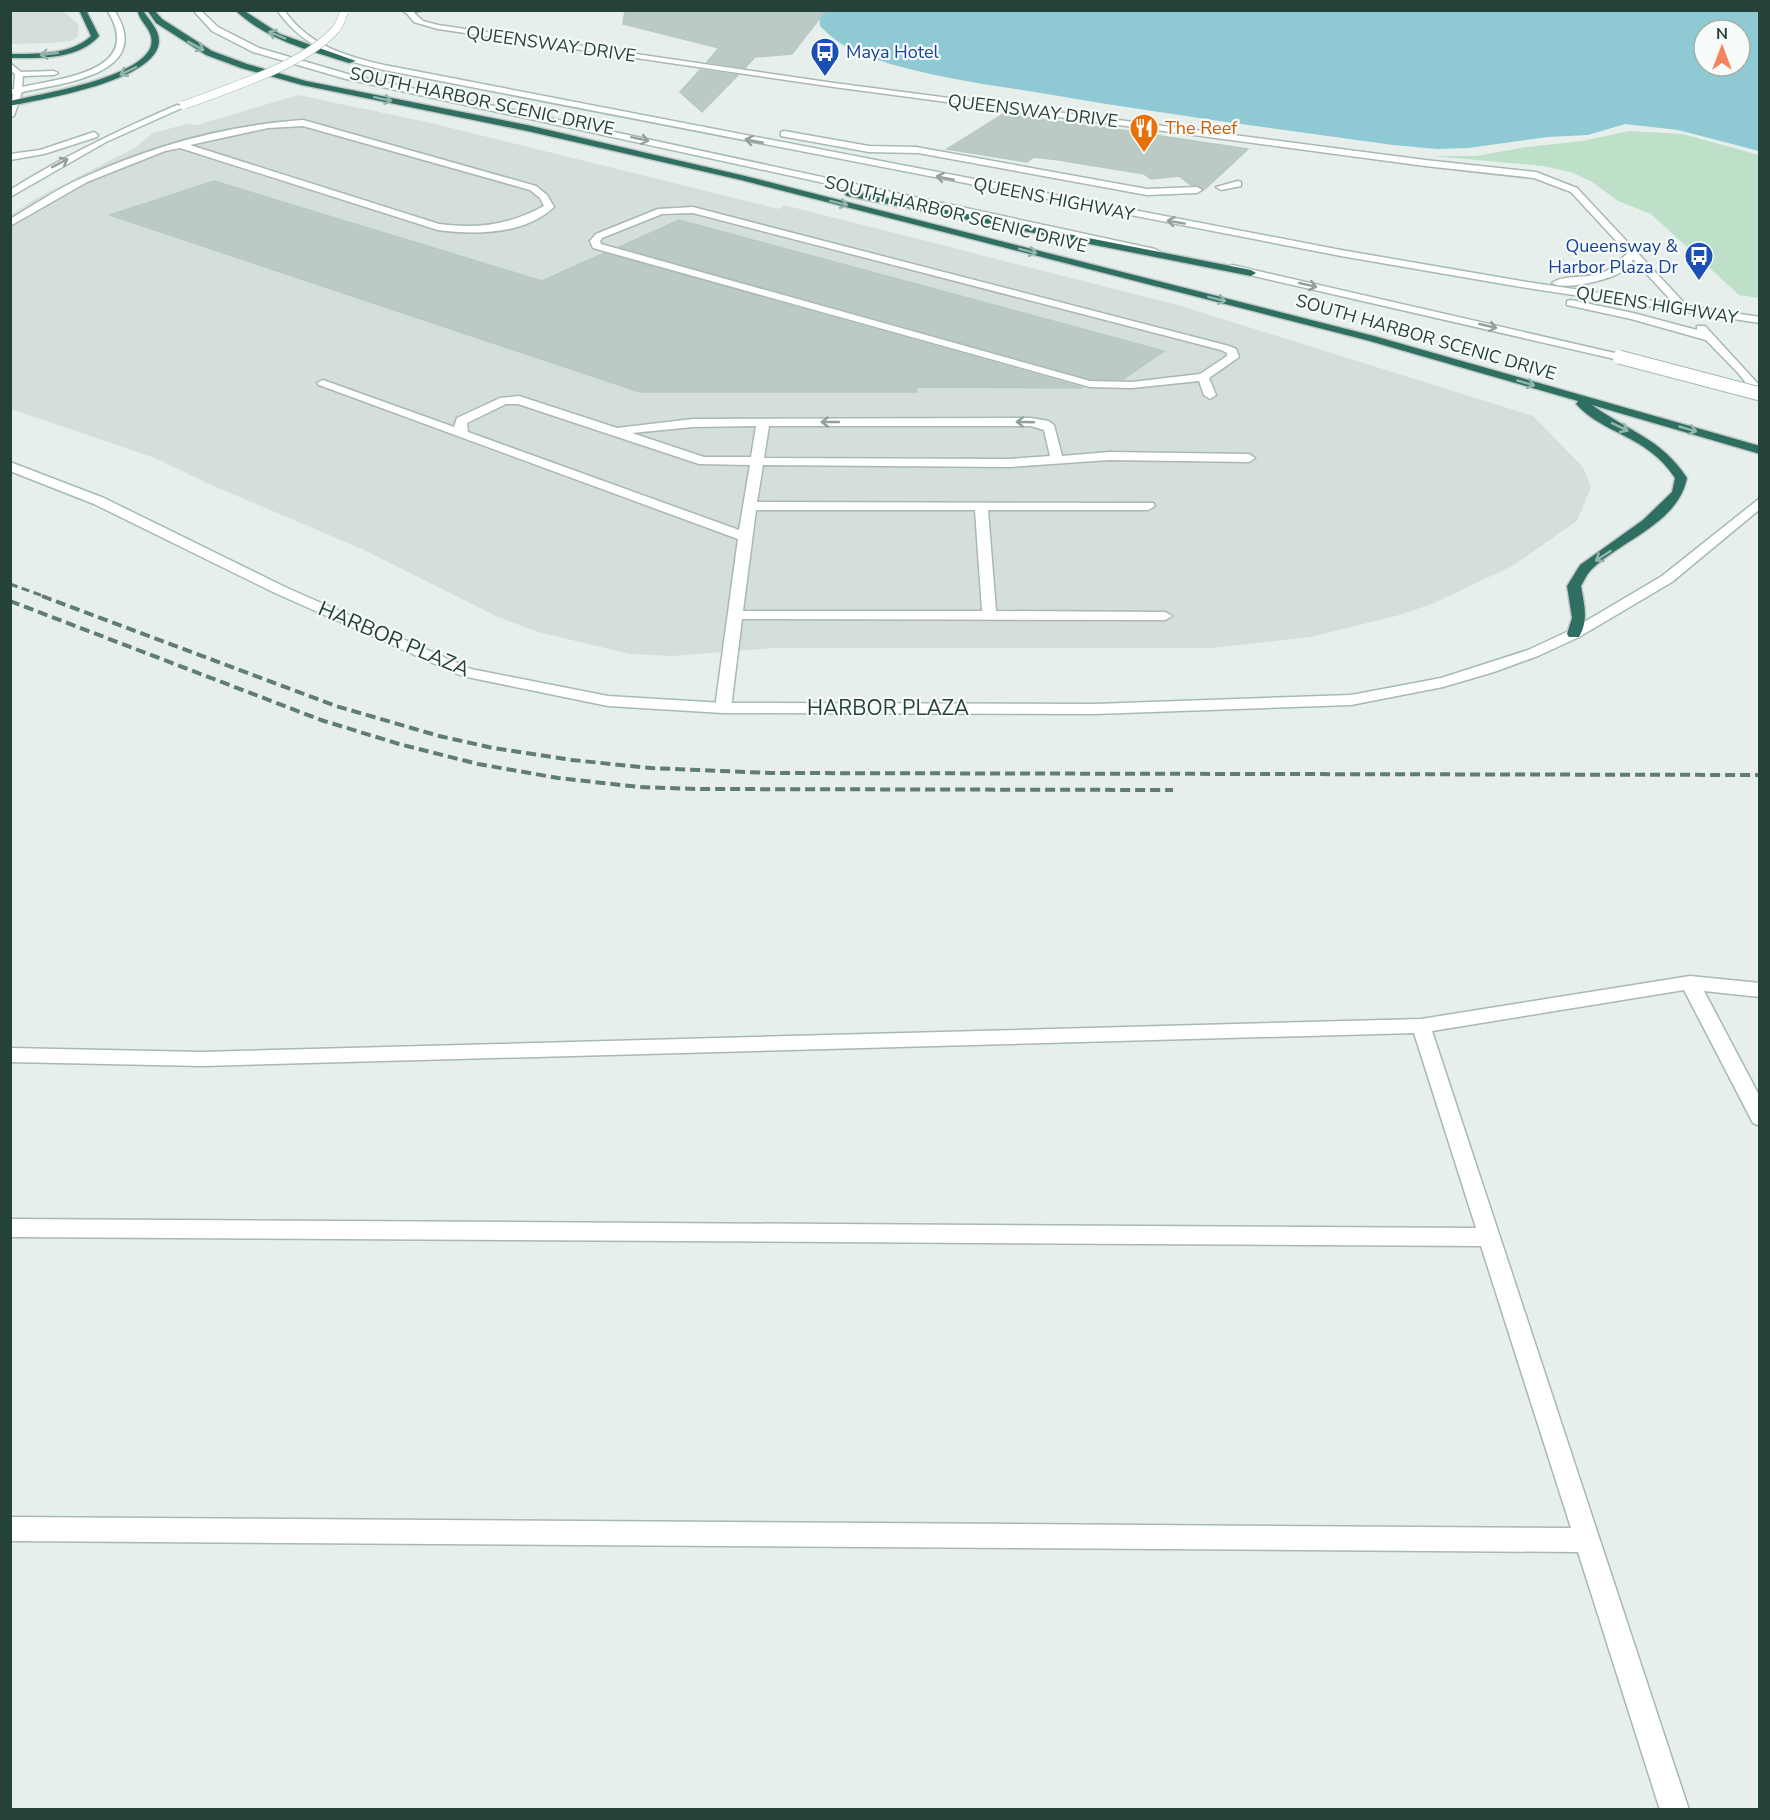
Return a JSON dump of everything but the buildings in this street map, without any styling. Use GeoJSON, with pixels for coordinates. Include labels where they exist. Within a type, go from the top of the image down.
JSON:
{"type":"FeatureCollection","features":[{"type":"Feature","properties":{"kind":"highway"},"geometry":{"type":"LineString","coordinates":[[10,56],[57,53],[90,42],[95,36],[82,10]]}},
{"type":"Feature","properties":{"kind":"highway"},"geometry":{"type":"LineString","coordinates":[[13,104],[99,82],[142,64],[154,49],[154,31],[138,10]]}},
{"type":"Feature","properties":{"kind":"highway","name":"SOUTH HARBOR SCENIC DRIVE"},"geometry":{"type":"LineString","coordinates":[[150,10],[159,21],[188,41],[209,53],[243,66],[305,82],[619,149],[1370,338],[1760,450]]}},
{"type":"Feature","properties":{"kind":"highway"},"geometry":{"type":"LineString","coordinates":[[238,10],[266,31],[352,61]]}},
{"type":"Feature","properties":{"kind":"highway"},"geometry":{"type":"LineString","coordinates":[[619,149],[1251,273]]}},
{"type":"Feature","properties":{"kind":"highway"},"geometry":{"type":"LineString","coordinates":[[1571,396],[1592,412],[1650,443],[1674,465],[1681,478],[1678,493],[1648,523],[1585,568],[1574,586],[1579,618],[1574,634]]}},
{"type":"Feature","properties":{"kind":"main road"},"geometry":{"type":"LineString","coordinates":[[14,91],[70,78],[103,67],[117,56],[120,45],[120,27],[110,10]]}},
{"type":"Feature","properties":{"kind":"main road"},"geometry":{"type":"LineString","coordinates":[[196,10],[214,29],[256,50],[349,77],[1251,273],[1619,357],[1760,394]]}},
{"type":"Feature","properties":{"kind":"main road","name":"QUEENS HIGHWAY"},"geometry":{"type":"LineString","coordinates":[[280,10],[289,25],[303,37],[352,61],[1126,213],[1521,284],[1760,320]]}},
{"type":"Feature","properties":{"kind":"main road"},"geometry":{"type":"LineString","coordinates":[[408,11],[420,10]]}},
{"type":"Feature","properties":{"kind":"main road"},"geometry":{"type":"LineString","coordinates":[[10,194],[93,145],[304,55],[331,35],[343,20],[344,11]]}},
{"type":"Feature","properties":{"kind":"main road","name":"QUEENSWAY DRIVE"},"geometry":{"type":"LineString","coordinates":[[408,11],[410,17],[438,27],[834,85],[1555,180],[1574,190],[1684,308]]}},
{"type":"Feature","properties":{"kind":"main road"},"geometry":{"type":"LineString","coordinates":[[10,65],[19,74],[42,74],[82,68],[105,58],[120,45]]}},
{"type":"Feature","properties":{"kind":"main road"},"geometry":{"type":"LineString","coordinates":[[10,116],[19,74]]}},
{"type":"Feature","properties":{"kind":"main road"},"geometry":{"type":"LineString","coordinates":[[10,157],[60,147],[182,106]]}},
{"type":"Feature","properties":{"kind":"main road"},"geometry":{"type":"LineString","coordinates":[[644,120],[706,121],[758,130]]}},
{"type":"Feature","properties":{"kind":"main road"},"geometry":{"type":"LineString","coordinates":[[10,223],[84,180],[136,158],[182,146],[268,125],[303,123],[533,188],[544,197],[549,207],[528,219],[502,229],[464,231],[438,227],[182,146]]}},
{"type":"Feature","properties":{"kind":"main road"},"geometry":{"type":"LineString","coordinates":[[769,132],[857,147],[916,150],[1147,192],[1197,189]]}},
{"type":"Feature","properties":{"kind":"main road"},"geometry":{"type":"LineString","coordinates":[[1221,187],[1238,184]]}},
{"type":"Feature","properties":{"kind":"main road"},"geometry":{"type":"LineString","coordinates":[[1126,213],[1147,192]]}},
{"type":"Feature","properties":{"kind":"main road"},"geometry":{"type":"LineString","coordinates":[[693,210],[1232,351],[1233,357],[1203,377],[1132,385],[1090,384],[597,246],[595,241],[598,236],[661,211],[693,210]]}},
{"type":"Feature","properties":{"kind":"main road"},"geometry":{"type":"LineString","coordinates":[[1225,231],[1633,316],[1709,337]]}},
{"type":"Feature","properties":{"kind":"main road"},"geometry":{"type":"LineString","coordinates":[[1521,284],[1558,283],[1608,276],[1627,263],[1632,254]]}},
{"type":"Feature","properties":{"kind":"main road"},"geometry":{"type":"LineString","coordinates":[[1684,308],[1743,372],[1760,394]]}},
{"type":"Feature","properties":{"kind":"main road"},"geometry":{"type":"LineString","coordinates":[[1743,372],[1760,372]]}},
{"type":"Feature","properties":{"kind":"main road"},"geometry":{"type":"LineString","coordinates":[[1203,377],[1210,395]]}},
{"type":"Feature","properties":{"kind":"main road"},"geometry":{"type":"LineString","coordinates":[[323,383],[745,537]]}},
{"type":"Feature","properties":{"kind":"main road"},"geometry":{"type":"LineString","coordinates":[[463,434],[460,427],[461,421],[504,401],[519,400],[704,461],[1010,463],[1109,456],[1250,458]]}},
{"type":"Feature","properties":{"kind":"main road"},"geometry":{"type":"LineString","coordinates":[[616,432],[693,423],[1031,422],[1044,424],[1050,428],[1057,459]]}},
{"type":"Feature","properties":{"kind":"main road"},"geometry":{"type":"LineString","coordinates":[[723,708],[734,615],[763,423]]}},
{"type":"Feature","properties":{"kind":"main road","name":"HARBOR PLAZA"},"geometry":{"type":"LineString","coordinates":[[10,466],[99,501],[280,590],[467,673],[608,701],[723,708],[1095,709],[1351,700],[1443,682],[1533,653],[1574,634],[1666,579],[1760,502]]}},
{"type":"Feature","properties":{"kind":"main road"},"geometry":{"type":"LineString","coordinates":[[750,506],[1148,506]]}},
{"type":"Feature","properties":{"kind":"main road"},"geometry":{"type":"LineString","coordinates":[[981,506],[989,615]]}},
{"type":"Feature","properties":{"kind":"main road"},"geometry":{"type":"LineString","coordinates":[[734,615],[1165,616]]}},
{"type":"Feature","properties":{"kind":"main road"},"geometry":{"type":"LineString","coordinates":[[1690,983],[1760,1118]]}},
{"type":"Feature","properties":{"kind":"main road"},"geometry":{"type":"LineString","coordinates":[[10,1055],[202,1059],[1421,1026],[1690,983],[1760,990]]}},
{"type":"Feature","properties":{"kind":"main road"},"geometry":{"type":"LineString","coordinates":[[1421,1026],[1675,1809]]}},
{"type":"Feature","properties":{"kind":"main road"},"geometry":{"type":"LineString","coordinates":[[10,1228],[1490,1237]]}},
{"type":"Feature","properties":{"kind":"main road"},"geometry":{"type":"LineString","coordinates":[[10,1529],[1589,1539]]}},
{"type":"Feature","properties":{"kind":"shaded area"},"geometry":{"type":"Polygon","coordinates":[[[10,11],[63,11],[79,25],[78,36],[71,41],[11,44],[10,11]]]}},
{"type":"Feature","properties":{"kind":"shaded area"},"geometry":{"type":"Polygon","coordinates":[[[298,95],[431,123],[779,209],[784,205],[1178,305],[1533,416],[1583,467],[1591,487],[1577,521],[1512,566],[1432,604],[1396,616],[1310,637],[1211,648],[775,648],[672,656],[630,654],[538,632],[498,617],[362,549],[209,484],[155,458],[11,409],[11,215],[35,199],[136,147],[153,133],[187,124],[197,125],[298,95]]]}},
{"type":"Feature","properties":{"kind":"green space"},"geometry":{"type":"Polygon","coordinates":[[[1629,131],[1683,134],[1759,155],[1759,298],[1739,295],[1651,214],[1618,201],[1591,181],[1570,172],[1543,166],[1434,156],[1476,156],[1582,141],[1629,131]]]}},
{"type":"Feature","properties":{"kind":"water"},"geometry":{"type":"Polygon","coordinates":[[[819,11],[1759,11],[1759,151],[1678,130],[1625,124],[1588,135],[1548,137],[1468,148],[1437,149],[1393,145],[1133,108],[948,78],[874,59],[852,50],[820,26],[819,11]]]}},
{"type":"Feature","properties":{"kind":"railway"},"geometry":{"type":"LineString","coordinates":[[10,584],[46,597]]}},
{"type":"Feature","properties":{"kind":"railway"},"geometry":{"type":"LineString","coordinates":[[42,596],[336,706],[439,736],[493,748],[572,760],[651,768],[771,773],[1760,775]]}},
{"type":"Feature","properties":{"kind":"railway"},"geometry":{"type":"LineString","coordinates":[[10,601],[321,720],[399,744],[478,764],[558,778],[639,787],[697,789],[1173,790]]}},
{"type":"Feature","properties":{"kind":"place","name":"Maya Hotel"},"geometry":{"type":"Point","coordinates":[825,78]}},
{"type":"Feature","properties":{"kind":"place","name":"The Reef"},"geometry":{"type":"Point","coordinates":[1144,154]}},
{"type":"Feature","properties":{"kind":"place","name":"Queensway & Harbor Plaza Dr"},"geometry":{"type":"Point","coordinates":[1699,282]}}]}
